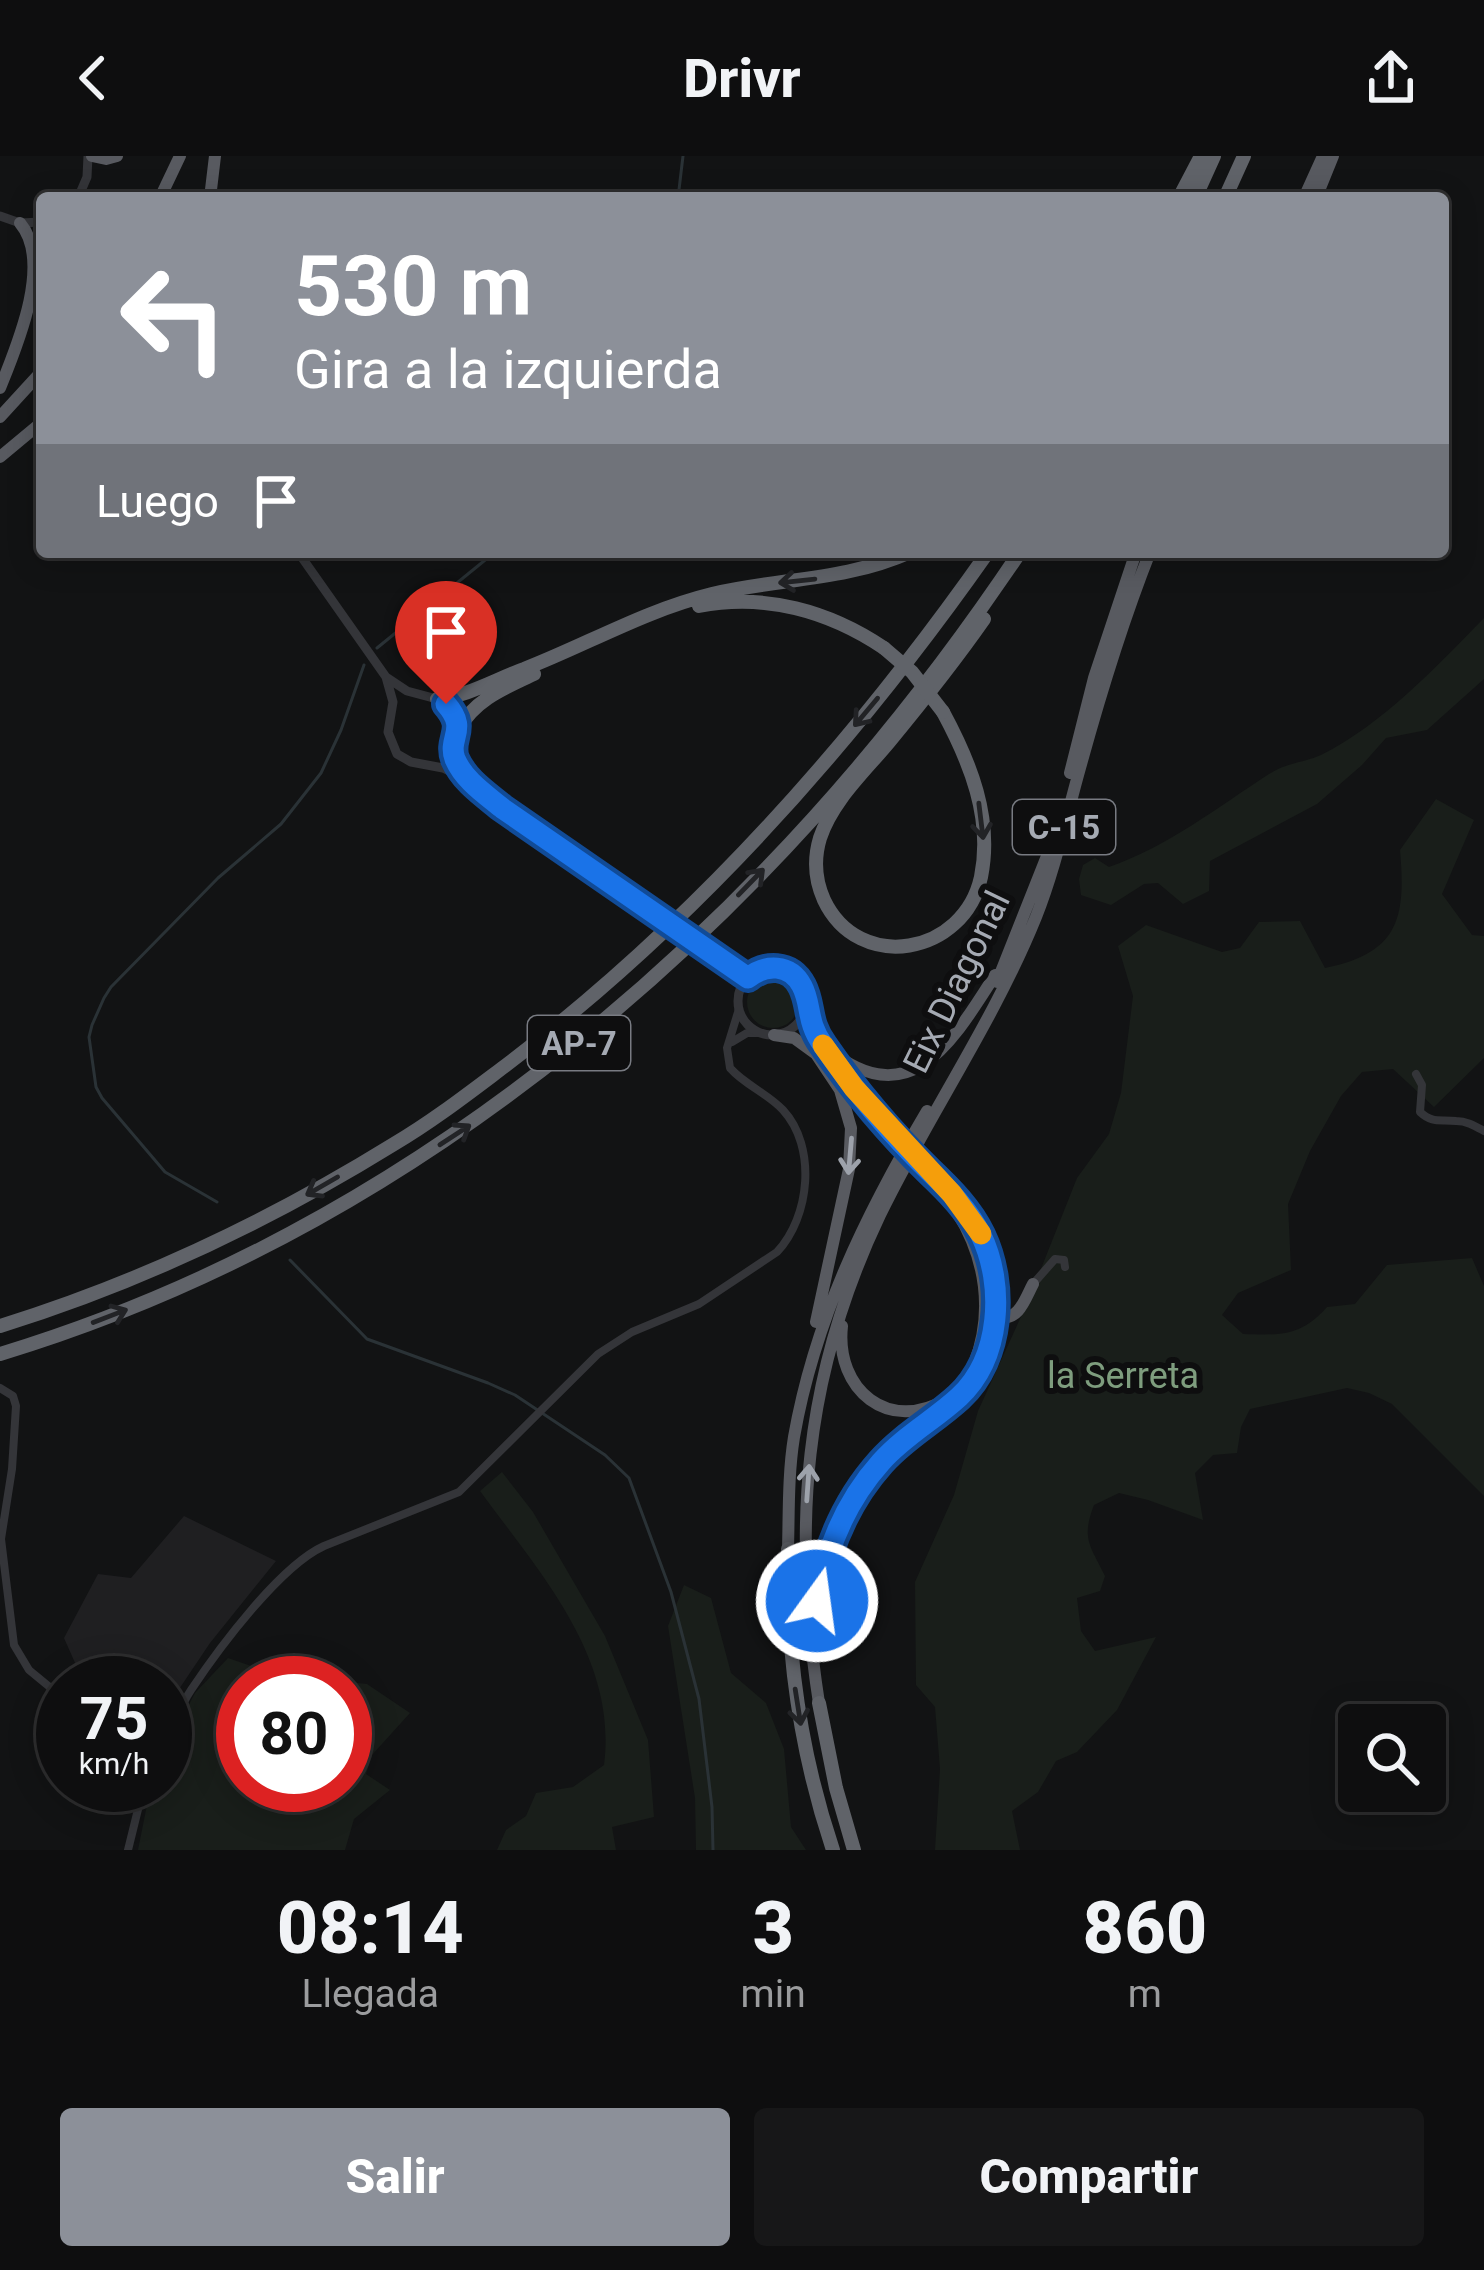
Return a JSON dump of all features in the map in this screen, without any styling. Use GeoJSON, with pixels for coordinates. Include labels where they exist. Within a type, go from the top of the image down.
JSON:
{"type":"FeatureCollection","features":[{"type":"Feature","properties":{"kind":"highway"},"geometry":{"type":"LineString","coordinates":[[90,156],[117,156]]}},
{"type":"Feature","properties":{"kind":"highway"},"geometry":{"type":"LineString","coordinates":[[163,192],[180,156]]}},
{"type":"Feature","properties":{"kind":"highway"},"geometry":{"type":"LineString","coordinates":[[210,192],[215,156]]}},
{"type":"Feature","properties":{"kind":"highway"},"geometry":{"type":"LineString","coordinates":[[1182,192],[1202,156]]}},
{"type":"Feature","properties":{"kind":"highway"},"geometry":{"type":"LineString","coordinates":[[1198,192],[1214,156]]}},
{"type":"Feature","properties":{"kind":"highway"},"geometry":{"type":"LineString","coordinates":[[1228,192],[1244,156]]}},
{"type":"Feature","properties":{"kind":"highway"},"geometry":{"type":"LineString","coordinates":[[1307,192],[1322,156]]}},
{"type":"Feature","properties":{"kind":"highway"},"geometry":{"type":"LineString","coordinates":[[1318,192],[1333,156]]}},
{"type":"Feature","properties":{"kind":"highway"},"geometry":{"type":"LineString","coordinates":[[0,388],[24,322],[34,264],[32,241],[7,220]]}},
{"type":"Feature","properties":{"kind":"highway"},"geometry":{"type":"LineString","coordinates":[[0,417],[36,378]]}},
{"type":"Feature","properties":{"kind":"highway"},"geometry":{"type":"LineString","coordinates":[[0,457],[36,427]]}},
{"type":"Feature","properties":{"kind":"highway"},"geometry":{"type":"LineString","coordinates":[[430,697],[457,695],[674,605],[752,586],[827,578],[893,558]]}},
{"type":"Feature","properties":{"kind":"highway","name":"AP-7"},"geometry":{"type":"LineString","coordinates":[[0,1326],[154,1269],[286,1206],[396,1144],[530,1047],[647,947],[750,845],[882,693],[983,558]]}},
{"type":"Feature","properties":{"kind":"highway","name":"AP-7"},"geometry":{"type":"LineString","coordinates":[[0,1354],[167,1294],[300,1229],[466,1128],[553,1063],[706,928],[803,827],[947,654],[1019,558]]}},
{"type":"Feature","properties":{"kind":"highway"},"geometry":{"type":"LineString","coordinates":[[456,738],[472,709],[500,690],[669,614],[713,603],[763,602],[799,608],[852,628],[912,672],[928,692],[944,712],[966,754],[982,816],[983,858],[976,892],[961,921],[936,939],[900,946],[871,942],[846,927],[827,905],[816,859],[835,808],[928,692],[966,645],[1020,558]]}},
{"type":"Feature","properties":{"kind":"highway","name":"Eix Diagonal"},"geometry":{"type":"LineString","coordinates":[[833,1850],[811,1774],[788,1618],[795,1435],[824,1320],[849,1255],[878,1195],[980,1020],[1014,943],[1052,843],[1094,678],[1134,558]]}},
{"type":"Feature","properties":{"kind":"highway","name":"Eix Diagonal"},"geometry":{"type":"LineString","coordinates":[[854,1850],[819,1703],[808,1617],[807,1484],[826,1357],[888,1199],[988,1018],[1036,916],[1128,606],[1148,558]]}},
{"type":"Feature","properties":{"kind":"highway"},"geometry":{"type":"LineString","coordinates":[[767,1034],[794,1038],[868,1073],[892,1075],[915,1069],[932,1059],[957,1032],[1014,943]]}},
{"type":"Feature","properties":{"kind":"highway"},"geometry":{"type":"LineString","coordinates":[[795,1435],[852,1141],[845,1102],[819,1049],[806,1004]]}},
{"type":"Feature","properties":{"kind":"highway"},"geometry":{"type":"LineString","coordinates":[[819,1049],[960,1204],[978,1240],[995,1314],[984,1361]]}},
{"type":"Feature","properties":{"kind":"highway"},"geometry":{"type":"LineString","coordinates":[[860,1262],[841,1332],[844,1367],[872,1401],[898,1411],[920,1411],[953,1394],[977,1355],[985,1308],[978,1240]]}},
{"type":"Feature","properties":{"kind":"highway"},"geometry":{"type":"LineString","coordinates":[[978,1240],[996,1263],[1003,1290],[1019,1294],[1033,1284]]}},
{"type":"Feature","properties":{"kind":"highway"},"geometry":{"type":"LineString","coordinates":[[819,1703],[817,1601],[838,1529],[881,1462],[963,1393],[1033,1284]]}},
{"type":"Feature","properties":{"kind":"highway"},"geometry":{"type":"LineString","coordinates":[[995,1314],[1006,1318],[1017,1313]]}},
{"type":"Feature","properties":{"kind":"street"},"geometry":{"type":"LineString","coordinates":[[81,192],[90,156]]}},
{"type":"Feature","properties":{"kind":"street"},"geometry":{"type":"LineString","coordinates":[[302,558],[386,677],[392,693],[388,732],[397,754],[470,781],[748,978]]}},
{"type":"Feature","properties":{"kind":"street"},"geometry":{"type":"LineString","coordinates":[[386,677],[453,712],[456,760],[470,781]]}},
{"type":"Feature","properties":{"kind":"street"},"geometry":{"type":"LineString","coordinates":[[391,715],[402,702],[430,697]]}},
{"type":"Feature","properties":{"kind":"street"},"geometry":{"type":"LineString","coordinates":[[428,764],[445,756],[456,738]]}},
{"type":"Feature","properties":{"kind":"street"},"geometry":{"type":"LineString","coordinates":[[192,1688],[229,1639],[303,1558],[459,1492],[615,1341],[700,1304],[777,1252],[800,1212],[802,1144],[782,1109],[732,1071],[727,1048],[748,978],[768,968],[785,970],[800,981],[806,1004],[800,1021],[791,1029],[742,1035],[727,1048]]}},
{"type":"Feature","properties":{"kind":"street"},"geometry":{"type":"LineString","coordinates":[[739,1009],[747,1024],[767,1034]]}},
{"type":"Feature","properties":{"kind":"street"},"geometry":{"type":"LineString","coordinates":[[1416,1074],[1422,1085],[1420,1112],[1426,1118],[1462,1121],[1484,1131]]}},
{"type":"Feature","properties":{"kind":"street"},"geometry":{"type":"LineString","coordinates":[[1033,1284],[1055,1259],[1064,1260],[1065,1267]]}},
{"type":"Feature","properties":{"kind":"street"},"geometry":{"type":"LineString","coordinates":[[0,1388],[13,1396],[16,1406],[1,1539],[14,1645],[36,1676]]}},
{"type":"Feature","properties":{"kind":"street"},"geometry":{"type":"LineString","coordinates":[[128,1850],[137,1812]]}},
{"type":"Feature","properties":{"kind":"shaded area"},"geometry":{"type":"Polygon","coordinates":[[[184,1516],[276,1561],[192,1670],[192,1656],[72,1656],[64,1638],[98,1574],[131,1578],[184,1516]]]}},
{"type":"Feature","properties":{"kind":"green space"},"geometry":{"type":"Polygon","coordinates":[[[1484,618],[1484,679],[1427,730],[1386,738],[1317,804],[1210,861],[1209,891],[1183,904],[1158,883],[1144,884],[1111,905],[1081,895],[1083,865],[1095,858],[1109,867],[1130,859],[1276,770],[1344,742],[1408,693],[1484,618]]]}},
{"type":"Feature","properties":{"kind":"green space","name":"la Serreta"},"geometry":{"type":"Polygon","coordinates":[[[1436,799],[1474,820],[1442,894],[1472,935],[1484,936],[1484,1058],[1434,1107],[1393,1069],[1362,1072],[1341,1096],[1310,1151],[1288,1204],[1291,1270],[1238,1293],[1222,1315],[1243,1334],[1289,1332],[1308,1324],[1327,1307],[1355,1304],[1387,1265],[1472,1258],[1484,1286],[1484,1496],[1392,1404],[1347,1388],[1250,1409],[1237,1453],[1213,1455],[1195,1473],[1203,1520],[1119,1493],[1094,1505],[1088,1534],[1105,1576],[1100,1591],[1077,1598],[1081,1631],[1095,1651],[1156,1637],[1117,1710],[1077,1752],[1056,1761],[1038,1792],[1012,1811],[1020,1850],[935,1850],[940,1769],[935,1707],[916,1685],[915,1582],[954,1495],[978,1411],[1077,1178],[1109,1134],[1121,1093],[1133,996],[1118,946],[1146,925],[1222,952],[1240,948],[1259,922],[1300,921],[1325,968],[1369,953],[1383,942],[1398,913],[1400,850],[1436,799]]]}},
{"type":"Feature","properties":{"kind":"green space"},"geometry":{"type":"Polygon","coordinates":[[[773,976],[791,984],[799,1002],[791,1020],[773,1028],[755,1020],[747,1002],[755,984],[773,976]]]}},
{"type":"Feature","properties":{"kind":"green space"},"geometry":{"type":"Polygon","coordinates":[[[502,1472],[533,1512],[605,1636],[648,1740],[654,1817],[612,1827],[616,1850],[497,1850],[506,1830],[526,1816],[536,1793],[573,1787],[604,1765],[605,1726],[599,1688],[569,1618],[480,1491],[502,1472]]]}},
{"type":"Feature","properties":{"kind":"green space"},"geometry":{"type":"Polygon","coordinates":[[[684,1585],[711,1598],[731,1673],[766,1703],[784,1749],[791,1827],[806,1850],[696,1850],[695,1798],[668,1626],[684,1585]]]}},
{"type":"Feature","properties":{"kind":"green space"},"geometry":{"type":"Polygon","coordinates":[[[216,1671],[216,1812],[363,1812],[354,1819],[345,1850],[138,1850],[146,1812],[192,1812],[195,1693],[216,1671]]]}},
{"type":"Feature","properties":{"kind":"green space"},"geometry":{"type":"Polygon","coordinates":[[[372,1687],[410,1713],[372,1755],[372,1687]]]}},
{"type":"Feature","properties":{"kind":"green space"},"geometry":{"type":"Polygon","coordinates":[[[372,1778],[390,1790],[372,1804],[372,1778]]]}},
{"type":"Feature","properties":{"kind":"waterway"},"geometry":{"type":"LineString","coordinates":[[679,192],[683,156]]}},
{"type":"Feature","properties":{"kind":"waterway"},"geometry":{"type":"LineString","coordinates":[[377,648],[488,558]]}},
{"type":"Feature","properties":{"kind":"waterway"},"geometry":{"type":"LineString","coordinates":[[217,1202],[165,1172],[102,1098],[89,1037],[92,1025],[111,987],[218,878],[281,824],[321,773],[364,665]]}},
{"type":"Feature","properties":{"kind":"waterway"},"geometry":{"type":"LineString","coordinates":[[290,1260],[367,1339],[515,1395],[605,1455],[629,1478],[671,1592],[699,1699],[713,1850]]}},
{"type":"Feature","properties":{"kind":"slow traffic"},"geometry":{"type":"LineString","coordinates":[[823,1045],[854,1088],[952,1194],[981,1234]]}},
{"type":"Feature","properties":{"kind":"route"},"geometry":{"type":"LineString","coordinates":[[446,704],[457,721],[456,760],[470,781],[502,808],[748,978],[768,968],[793,974],[804,989],[814,1033],[854,1088],[952,1194],[982,1236],[995,1295],[994,1328],[984,1361],[963,1393],[896,1447],[856,1495],[830,1548],[817,1601]]}}]}
